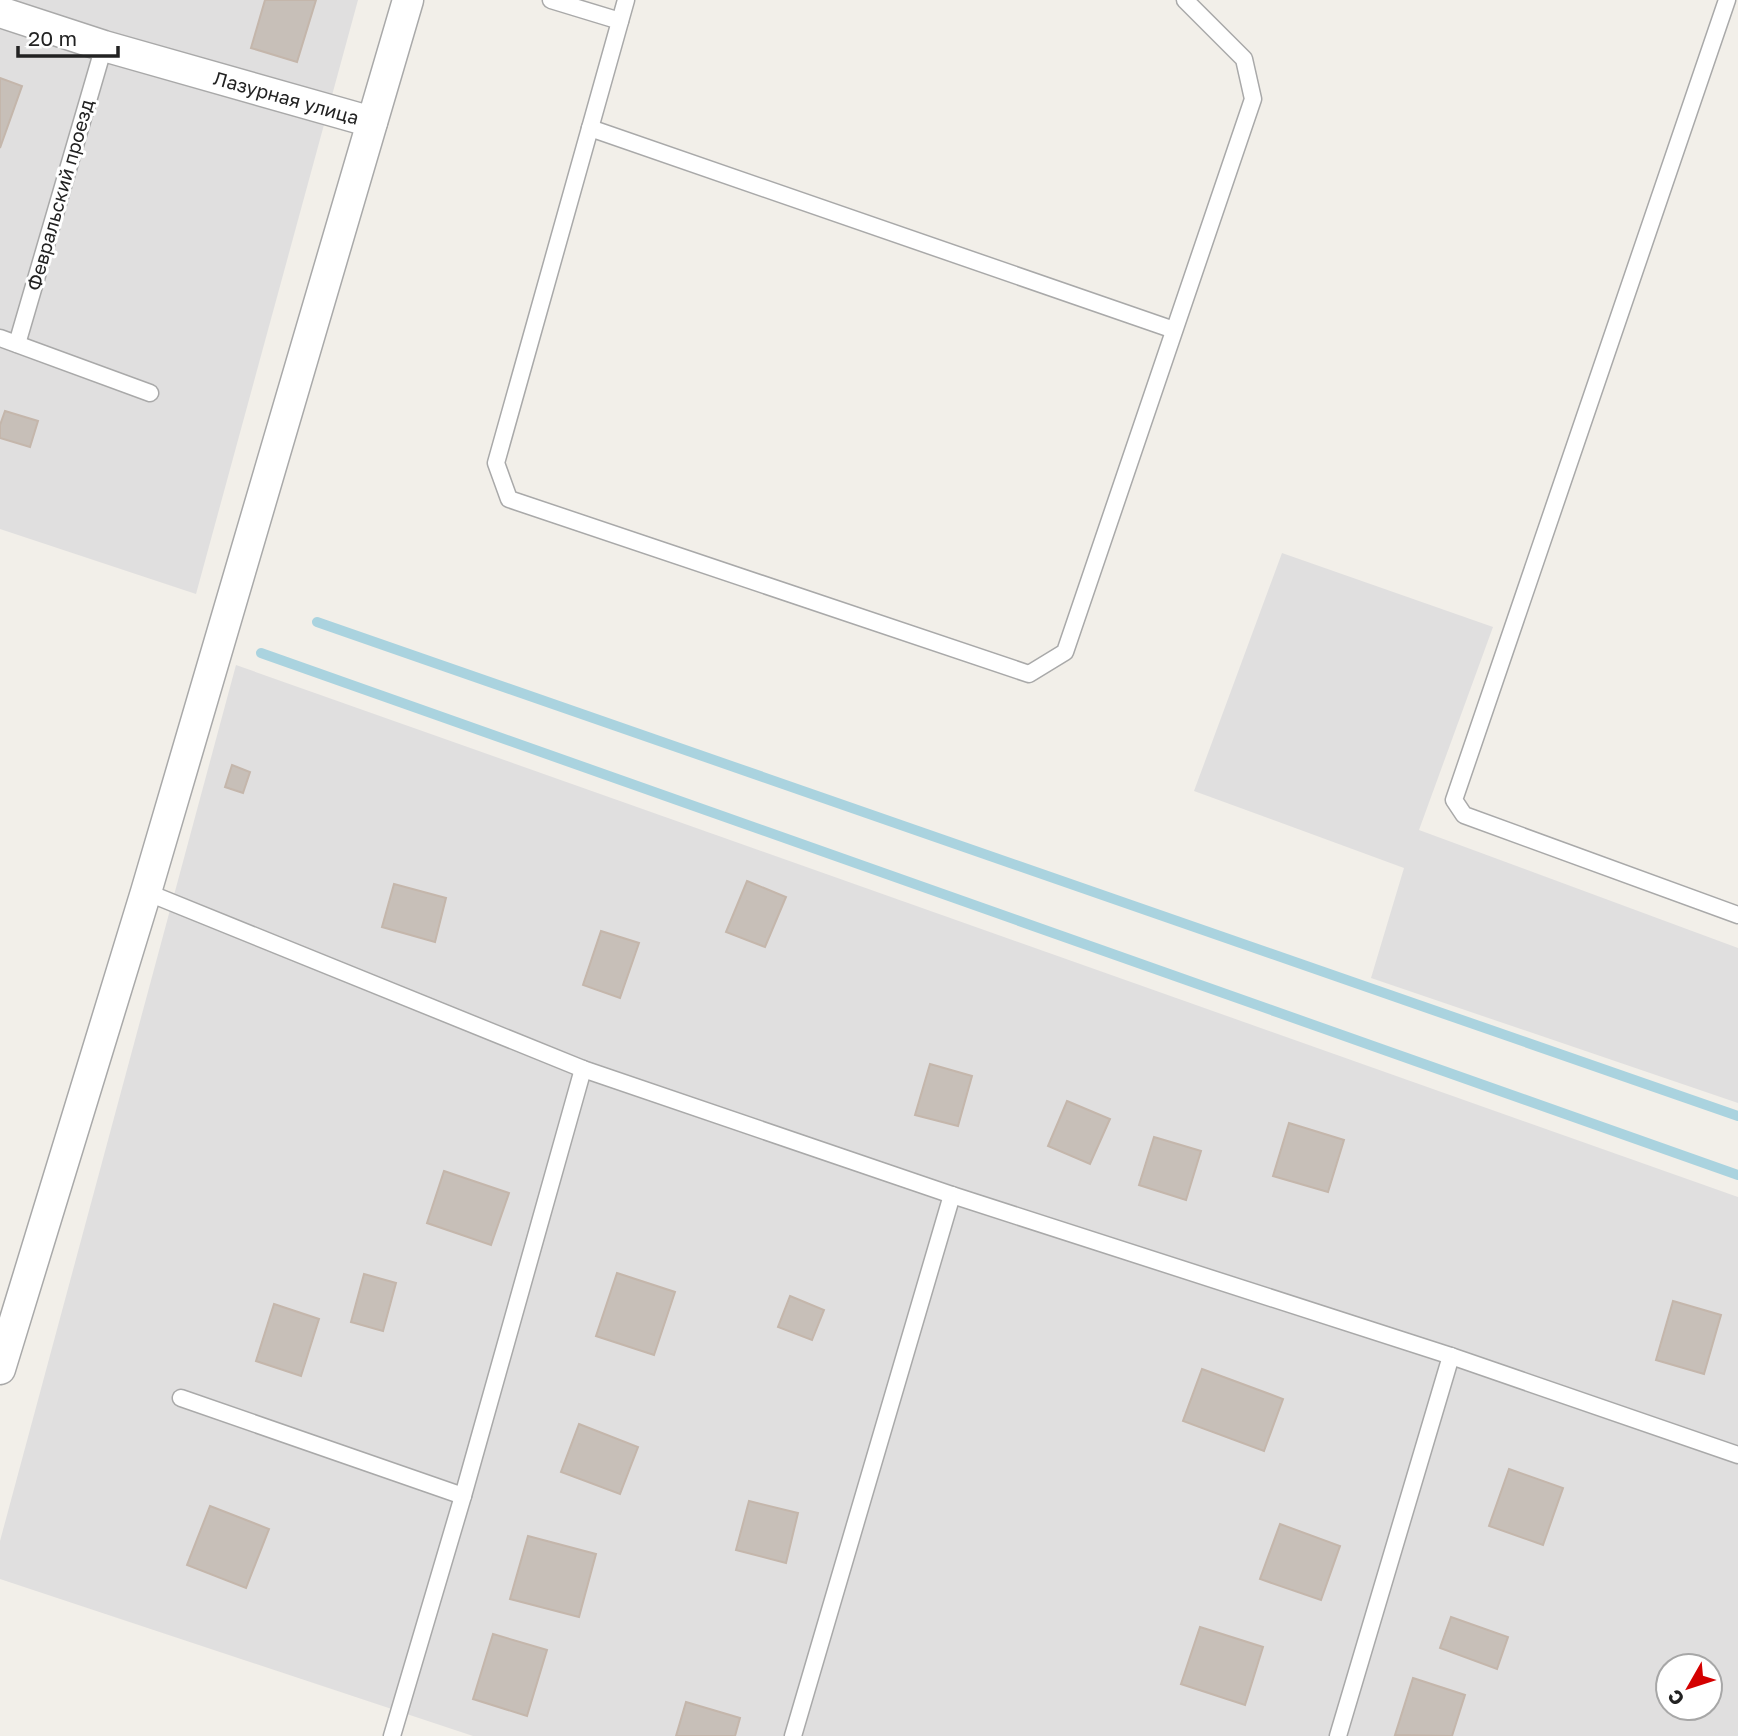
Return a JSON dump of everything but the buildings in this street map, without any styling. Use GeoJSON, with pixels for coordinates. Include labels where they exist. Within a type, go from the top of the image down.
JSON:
{"type":"FeatureCollection","features":[{"type":"Feature","properties":{"kind":"street"},"geometry":{"type":"LineString","coordinates":[[1,1365],[146,892],[408,0]]}},
{"type":"Feature","properties":{"kind":"street","name":"Лазурная улица"},"geometry":{"type":"LineString","coordinates":[[0,12],[104,46],[372,122]]}},
{"type":"Feature","properties":{"kind":"lane"},"geometry":{"type":"LineString","coordinates":[[551,0],[620,21]]}},
{"type":"Feature","properties":{"kind":"lane"},"geometry":{"type":"LineString","coordinates":[[626,0],[496,463],[509,499],[1029,674],[1065,652],[1252,99],[1244,59],[1185,0]]}},
{"type":"Feature","properties":{"kind":"lane"},"geometry":{"type":"LineString","coordinates":[[1727,0],[1454,800],[1464,815],[1738,915]]}},
{"type":"Feature","properties":{"kind":"lane","name":"Февральский проезд"},"geometry":{"type":"LineString","coordinates":[[17,344],[104,46]]}},
{"type":"Feature","properties":{"kind":"lane"},"geometry":{"type":"LineString","coordinates":[[590,128],[1174,330]]}},
{"type":"Feature","properties":{"kind":"lane"},"geometry":{"type":"LineString","coordinates":[[0,338],[150,393]]}},
{"type":"Feature","properties":{"kind":"lane"},"geometry":{"type":"LineString","coordinates":[[146,892],[583,1069],[952,1195],[1451,1356],[1738,1455]]}},
{"type":"Feature","properties":{"kind":"lane"},"geometry":{"type":"LineString","coordinates":[[392,1736],[463,1496],[583,1069]]}},
{"type":"Feature","properties":{"kind":"lane"},"geometry":{"type":"LineString","coordinates":[[793,1736],[952,1195]]}},
{"type":"Feature","properties":{"kind":"lane"},"geometry":{"type":"LineString","coordinates":[[1338,1736],[1451,1356]]}},
{"type":"Feature","properties":{"kind":"lane"},"geometry":{"type":"LineString","coordinates":[[181,1398],[463,1496]]}},
{"type":"Feature","properties":{"kind":"shaded area"},"geometry":{"type":"Polygon","coordinates":[[[0,0],[358,0],[196,594],[0,529],[0,0]]]}},
{"type":"Feature","properties":{"kind":"shaded area"},"geometry":{"type":"Polygon","coordinates":[[[1282,553],[1493,627],[1419,830],[1738,948],[1738,1103],[1371,978],[1404,868],[1194,791],[1282,553]]]}},
{"type":"Feature","properties":{"kind":"shaded area"},"geometry":{"type":"Polygon","coordinates":[[[236,665],[1738,1197],[1738,1736],[473,1736],[0,1579],[0,1541],[236,665]]]}},
{"type":"Feature","properties":{"kind":"waterway"},"geometry":{"type":"LineString","coordinates":[[317,622],[1738,1116]]}},
{"type":"Feature","properties":{"kind":"waterway"},"geometry":{"type":"LineString","coordinates":[[261,653],[1738,1175]]}}]}
